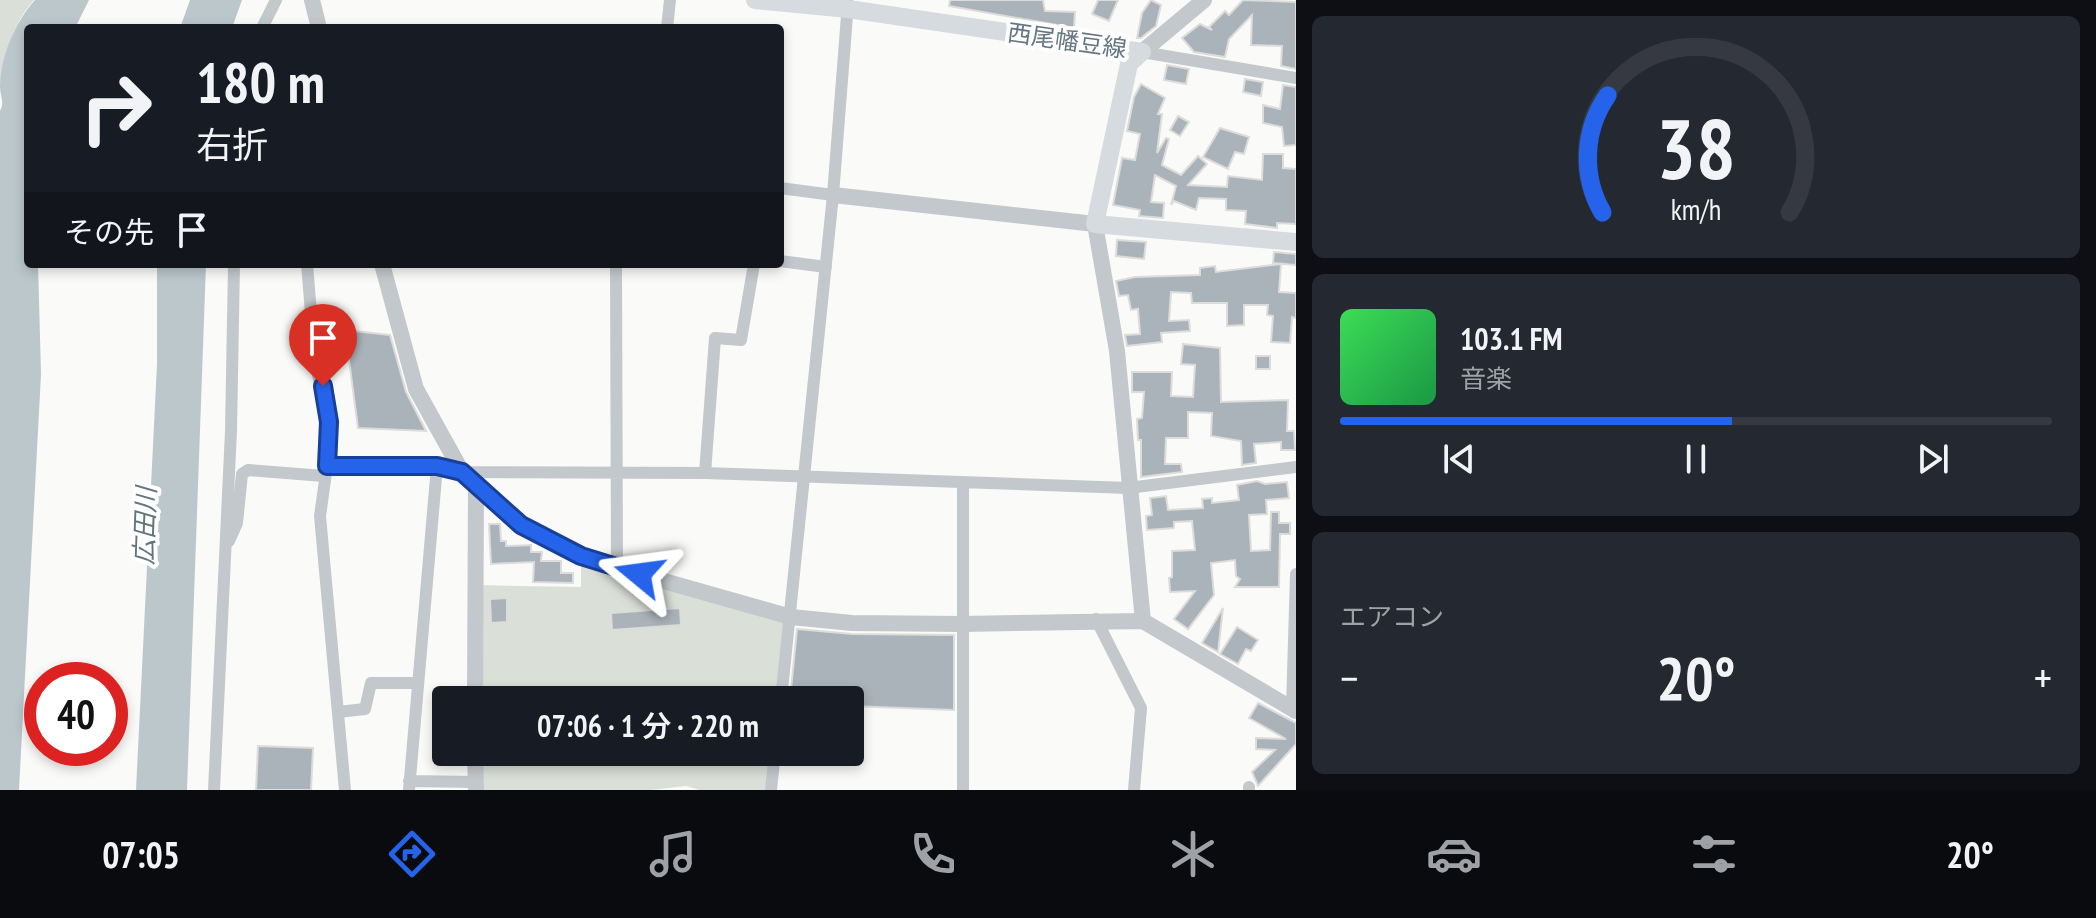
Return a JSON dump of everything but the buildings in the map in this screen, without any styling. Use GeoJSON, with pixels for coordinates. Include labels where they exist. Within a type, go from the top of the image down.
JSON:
{"type":"FeatureCollection","features":[{"type":"Feature","properties":{"kind":"main road","name":"西尾幡豆線"},"geometry":{"type":"LineString","coordinates":[[755,0],[848,5],[1142,52]]}},
{"type":"Feature","properties":{"kind":"main road","name":"西尾幡豆線"},"geometry":{"type":"LineString","coordinates":[[1095,224],[1129,64],[1142,52]]}},
{"type":"Feature","properties":{"kind":"main road"},"geometry":{"type":"LineString","coordinates":[[1095,224],[1296,242]]}},
{"type":"Feature","properties":{"kind":"street"},"geometry":{"type":"LineString","coordinates":[[264,24],[276,0]]}},
{"type":"Feature","properties":{"kind":"street"},"geometry":{"type":"LineString","coordinates":[[312,0],[318,24]]}},
{"type":"Feature","properties":{"kind":"street"},"geometry":{"type":"LineString","coordinates":[[667,24],[670,0]]}},
{"type":"Feature","properties":{"kind":"street"},"geometry":{"type":"LineString","coordinates":[[1142,52],[1204,0]]}},
{"type":"Feature","properties":{"kind":"street"},"geometry":{"type":"LineString","coordinates":[[783,686],[833,195],[848,5]]}},
{"type":"Feature","properties":{"kind":"street"},"geometry":{"type":"LineString","coordinates":[[1142,52],[1296,78]]}},
{"type":"Feature","properties":{"kind":"street"},"geometry":{"type":"LineString","coordinates":[[784,189],[1095,224],[1117,351],[1143,621]]}},
{"type":"Feature","properties":{"kind":"street"},"geometry":{"type":"LineString","coordinates":[[784,262],[826,267]]}},
{"type":"Feature","properties":{"kind":"street"},"geometry":{"type":"LineString","coordinates":[[214,790],[234,268]]}},
{"type":"Feature","properties":{"kind":"street"},"geometry":{"type":"LineString","coordinates":[[307,268],[315,362],[329,422],[320,516],[345,790]]}},
{"type":"Feature","properties":{"kind":"street"},"geometry":{"type":"LineString","coordinates":[[383,268],[416,389],[462,472],[521,525],[581,556],[791,617],[852,623],[1143,621],[1294,710],[1296,574]]}},
{"type":"Feature","properties":{"kind":"street"},"geometry":{"type":"LineString","coordinates":[[616,268],[617,568]]}},
{"type":"Feature","properties":{"kind":"street"},"geometry":{"type":"LineString","coordinates":[[705,473],[715,338],[741,340],[753,268]]}},
{"type":"Feature","properties":{"kind":"street"},"geometry":{"type":"LineString","coordinates":[[225,548],[237,523],[242,474],[248,470],[326,471],[437,466],[462,472],[705,473],[1128,488],[1296,467]]}},
{"type":"Feature","properties":{"kind":"street"},"geometry":{"type":"LineString","coordinates":[[437,466],[409,786],[476,786],[475,766]]}},
{"type":"Feature","properties":{"kind":"street"},"geometry":{"type":"LineString","coordinates":[[963,484],[963,790]]}},
{"type":"Feature","properties":{"kind":"street"},"geometry":{"type":"LineString","coordinates":[[475,686],[476,487]]}},
{"type":"Feature","properties":{"kind":"street"},"geometry":{"type":"LineString","coordinates":[[1096,619],[1141,708],[1134,790]]}},
{"type":"Feature","properties":{"kind":"street"},"geometry":{"type":"LineString","coordinates":[[338,712],[365,709],[371,683],[416,683]]}},
{"type":"Feature","properties":{"kind":"street"},"geometry":{"type":"LineString","coordinates":[[771,790],[774,766]]}},
{"type":"Feature","properties":{"kind":"shaded area"},"geometry":{"type":"Polygon","coordinates":[[[0,0],[34,0],[20,19],[11,40],[0,86],[0,0]]]}},
{"type":"Feature","properties":{"kind":"shaded area"},"geometry":{"type":"Polygon","coordinates":[[[35,0],[89,0],[77,24],[24,24],[24,268],[38,268],[41,374],[19,790],[0,790],[0,87],[10,40],[35,0]]]}},
{"type":"Feature","properties":{"kind":"shaded area"},"geometry":{"type":"Polygon","coordinates":[[[190,0],[242,0],[233,24],[181,24],[190,0]]]}},
{"type":"Feature","properties":{"kind":"shaded area"},"geometry":{"type":"Polygon","coordinates":[[[157,268],[206,268],[187,790],[136,790],[157,364],[157,268]]]}},
{"type":"Feature","properties":{"kind":"shaded area"},"geometry":{"type":"Polygon","coordinates":[[[581,556],[791,617],[783,686],[478,686],[474,585],[581,587],[581,556]]]}},
{"type":"Feature","properties":{"kind":"shaded area"},"geometry":{"type":"Polygon","coordinates":[[[477,766],[774,766],[771,790],[700,790],[686,786],[651,790],[477,790],[477,766]]]}},
{"type":"Feature","properties":{"kind":"route"},"geometry":{"type":"LineString","coordinates":[[323,386],[329,422],[327,466],[437,466],[462,472],[521,525],[581,556],[639,574]]}},
{"type":"Feature","properties":{"kind":"water label","name":"広田川"},"geometry":{"type":"Point","coordinates":[145,526]}}]}
